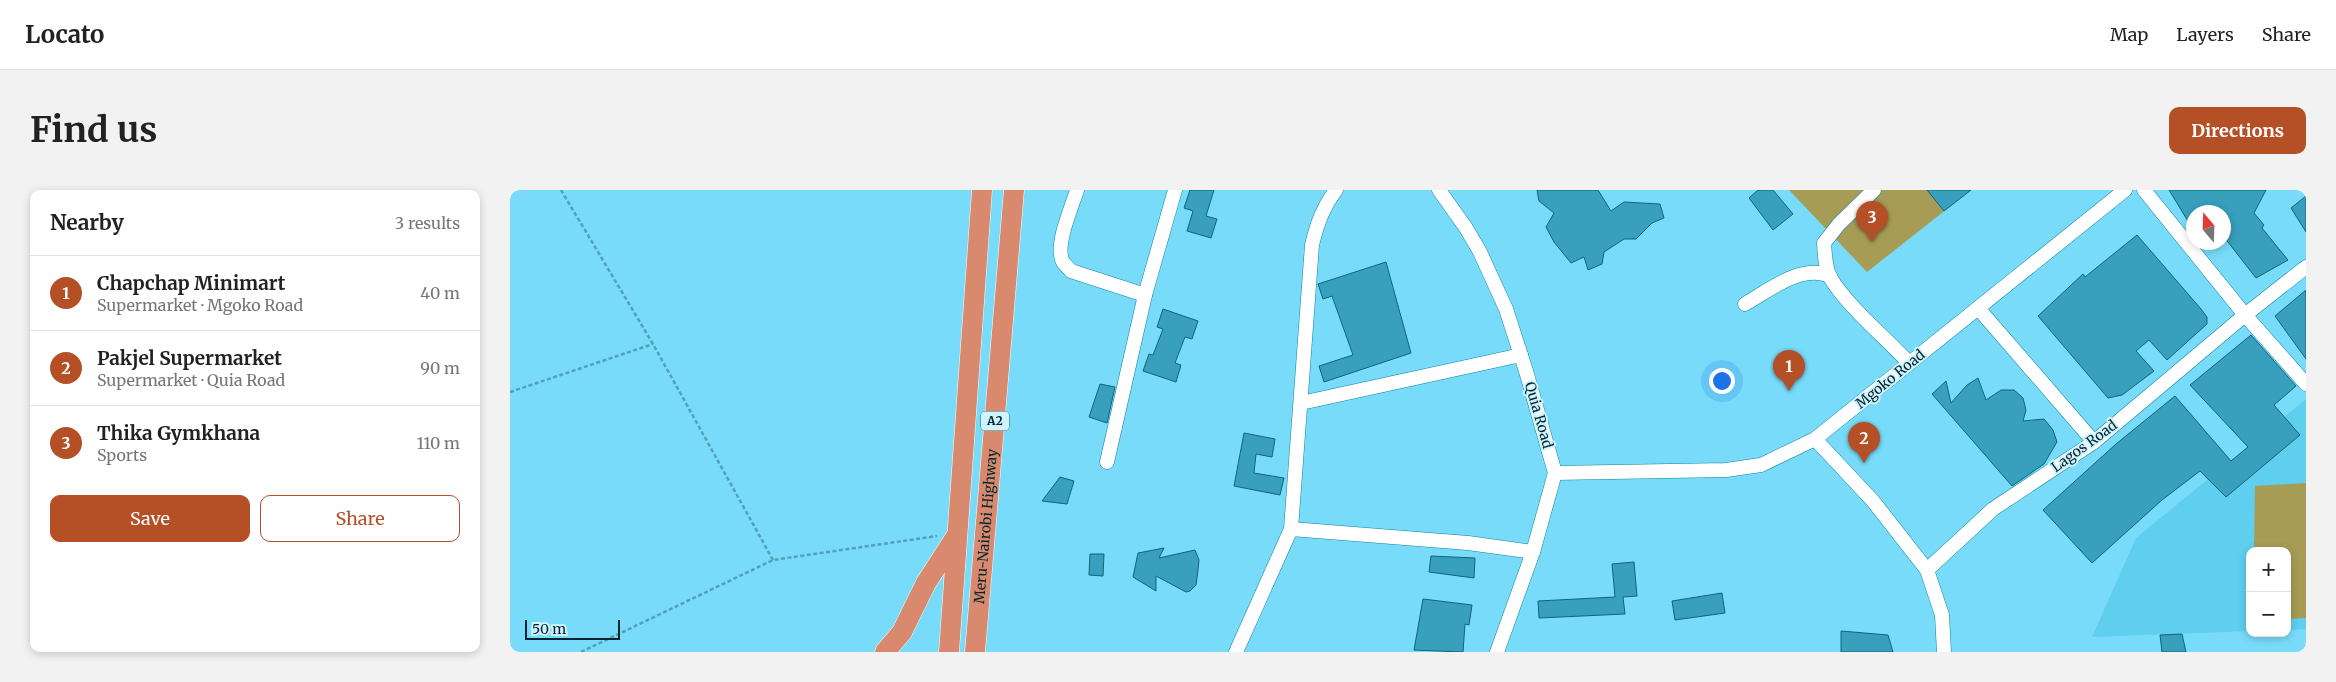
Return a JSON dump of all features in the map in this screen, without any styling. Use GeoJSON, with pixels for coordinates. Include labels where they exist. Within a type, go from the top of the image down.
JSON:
{"type":"FeatureCollection","features":[{"type":"Feature","properties":{"kind":"highway","name":"Meru-Nairobi Highway"},"geometry":{"type":"LineString","coordinates":[[949,652],[982,190]]}},
{"type":"Feature","properties":{"kind":"highway","name":"Meru-Nairobi Highway"},"geometry":{"type":"LineString","coordinates":[[975,652],[1014,190]]}},
{"type":"Feature","properties":{"kind":"highway"},"geometry":{"type":"LineString","coordinates":[[885,652],[902,632],[926,584],[958,533]]}},
{"type":"Feature","properties":{"kind":"highway"},"geometry":{"type":"LineString","coordinates":[[979,607],[984,652]]}},
{"type":"Feature","properties":{"kind":"street"},"geometry":{"type":"LineString","coordinates":[[1077,190],[1062,239],[1060,250],[1063,262],[1071,271],[1145,295]]}},
{"type":"Feature","properties":{"kind":"street"},"geometry":{"type":"LineString","coordinates":[[1107,462],[1145,295],[1175,190]]}},
{"type":"Feature","properties":{"kind":"street"},"geometry":{"type":"LineString","coordinates":[[1236,652],[1291,528],[1312,244],[1325,204],[1336,190]]}},
{"type":"Feature","properties":{"kind":"street","name":"Quia Road"},"geometry":{"type":"LineString","coordinates":[[1439,190],[1466,228],[1480,252],[1506,309],[1555,473]]}},
{"type":"Feature","properties":{"kind":"street"},"geometry":{"type":"LineString","coordinates":[[1874,190],[1839,224],[1824,244],[1830,276],[1841,293],[1909,362]]}},
{"type":"Feature","properties":{"kind":"street","name":"Mgoko Road"},"geometry":{"type":"LineString","coordinates":[[1555,473],[1726,470],[1761,465],[1815,438],[2125,190]]}},
{"type":"Feature","properties":{"kind":"street"},"geometry":{"type":"LineString","coordinates":[[2144,190],[2245,315],[2306,384]]}},
{"type":"Feature","properties":{"kind":"street","name":"Lagos Road"},"geometry":{"type":"LineString","coordinates":[[1927,570],[1993,509],[2094,442],[2245,315],[2306,267]]}},
{"type":"Feature","properties":{"kind":"street"},"geometry":{"type":"LineString","coordinates":[[1745,304],[1791,278],[1812,273],[1823,273],[1830,276]]}},
{"type":"Feature","properties":{"kind":"street"},"geometry":{"type":"LineString","coordinates":[[1978,308],[2094,442]]}},
{"type":"Feature","properties":{"kind":"street"},"geometry":{"type":"LineString","coordinates":[[1301,403],[1521,355]]}},
{"type":"Feature","properties":{"kind":"street"},"geometry":{"type":"LineString","coordinates":[[1815,438],[1874,501],[1927,570],[1942,615],[1944,652]]}},
{"type":"Feature","properties":{"kind":"street"},"geometry":{"type":"LineString","coordinates":[[1497,652],[1533,552],[1555,473]]}},
{"type":"Feature","properties":{"kind":"street"},"geometry":{"type":"LineString","coordinates":[[1291,528],[1468,543],[1533,552]]}},
{"type":"Feature","properties":{"kind":"path"},"geometry":{"type":"LineString","coordinates":[[560,190],[653,344],[773,560]]}},
{"type":"Feature","properties":{"kind":"path"},"geometry":{"type":"LineString","coordinates":[[510,392],[653,344]]}},
{"type":"Feature","properties":{"kind":"path"},"geometry":{"type":"LineString","coordinates":[[581,652],[773,560],[958,533]]}},
{"type":"Feature","properties":{"kind":"shaded area"},"geometry":{"type":"Polygon","coordinates":[[[1789,190],[1971,190],[1867,272],[1789,190]]]}},
{"type":"Feature","properties":{"kind":"shaded area"},"geometry":{"type":"Polygon","coordinates":[[[2306,399],[2306,629],[2291,630],[2291,547],[2246,547],[2246,631],[2092,637],[2136,538],[2306,399]]]}},
{"type":"Feature","properties":{"kind":"shaded area"},"geometry":{"type":"Polygon","coordinates":[[[2306,483],[2306,618],[2291,619],[2291,547],[2254,547],[2255,486],[2306,483]]]}},
{"type":"Feature","properties":{"kind":"building"},"geometry":{"type":"Polygon","coordinates":[[[1190,190],[1214,190],[1206,216],[1217,219],[1211,238],[1187,231],[1193,211],[1184,208],[1190,190]]]}},
{"type":"Feature","properties":{"kind":"building"},"geometry":{"type":"Polygon","coordinates":[[[1537,190],[1598,190],[1611,211],[1624,202],[1660,204],[1664,218],[1652,223],[1636,239],[1624,239],[1604,252],[1602,264],[1588,270],[1584,257],[1571,263],[1554,242],[1546,227],[1554,213],[1539,201],[1537,190]]]}},
{"type":"Feature","properties":{"kind":"building"},"geometry":{"type":"Polygon","coordinates":[[[1758,190],[1773,190],[1793,214],[1773,230],[1749,198],[1758,190]]]}},
{"type":"Feature","properties":{"kind":"building"},"geometry":{"type":"Polygon","coordinates":[[[1927,190],[1971,190],[1944,211],[1927,190]]]}},
{"type":"Feature","properties":{"kind":"building"},"geometry":{"type":"Polygon","coordinates":[[[2169,190],[2266,190],[2254,213],[2264,225],[2262,228],[2288,260],[2256,278],[2231,246],[2231,205],[2186,205],[2186,218],[2169,190]]]}},
{"type":"Feature","properties":{"kind":"building"},"geometry":{"type":"Polygon","coordinates":[[[2306,196],[2306,232],[2291,208],[2306,196]]]}},
{"type":"Feature","properties":{"kind":"building"},"geometry":{"type":"Polygon","coordinates":[[[2137,235],[2201,309],[2207,317],[2207,324],[2167,360],[2149,340],[2136,351],[2154,371],[2122,395],[2108,398],[2038,316],[2083,274],[2085,277],[2137,235]]]}},
{"type":"Feature","properties":{"kind":"building"},"geometry":{"type":"Polygon","coordinates":[[[1386,262],[1411,353],[1324,382],[1319,366],[1353,355],[1332,296],[1323,299],[1318,284],[1386,262]]]}},
{"type":"Feature","properties":{"kind":"building"},"geometry":{"type":"Polygon","coordinates":[[[2306,290],[2306,359],[2275,316],[2306,290]]]}},
{"type":"Feature","properties":{"kind":"building"},"geometry":{"type":"Polygon","coordinates":[[[1163,309],[1198,321],[1192,339],[1185,337],[1175,363],[1181,365],[1176,382],[1143,371],[1149,354],[1153,355],[1163,329],[1157,327],[1163,309]]]}},
{"type":"Feature","properties":{"kind":"building"},"geometry":{"type":"Polygon","coordinates":[[[2251,335],[2296,386],[2274,405],[2300,435],[2226,497],[2200,471],[2162,500],[2092,563],[2043,510],[2116,444],[2175,396],[2231,461],[2248,447],[2190,385],[2251,335]]]}},
{"type":"Feature","properties":{"kind":"building"},"geometry":{"type":"Polygon","coordinates":[[[1978,378],[1986,400],[2001,390],[2014,390],[2023,398],[2026,410],[2023,421],[2044,419],[2053,430],[2057,442],[2044,464],[2012,486],[1932,394],[1946,381],[1951,403],[1967,385],[1978,378]]]}},
{"type":"Feature","properties":{"kind":"building"},"geometry":{"type":"Polygon","coordinates":[[[1100,384],[1115,387],[1107,423],[1089,417],[1100,384]]]}},
{"type":"Feature","properties":{"kind":"building"},"geometry":{"type":"Polygon","coordinates":[[[1244,433],[1275,439],[1272,457],[1256,454],[1254,473],[1284,478],[1280,495],[1234,486],[1244,433]]]}},
{"type":"Feature","properties":{"kind":"building"},"geometry":{"type":"Polygon","coordinates":[[[1060,477],[1074,481],[1067,504],[1042,501],[1060,477]]]}},
{"type":"Feature","properties":{"kind":"building"},"geometry":{"type":"Polygon","coordinates":[[[1164,548],[1159,558],[1195,550],[1199,560],[1198,570],[1196,585],[1190,591],[1186,592],[1156,576],[1156,591],[1133,577],[1138,553],[1164,548]]]}},
{"type":"Feature","properties":{"kind":"building"},"geometry":{"type":"Polygon","coordinates":[[[1090,554],[1104,554],[1103,576],[1089,575],[1090,554]]]}},
{"type":"Feature","properties":{"kind":"building"},"geometry":{"type":"Polygon","coordinates":[[[1431,556],[1475,558],[1474,578],[1429,572],[1431,556]]]}},
{"type":"Feature","properties":{"kind":"building"},"geometry":{"type":"Polygon","coordinates":[[[1634,562],[1637,596],[1623,597],[1625,614],[1539,618],[1538,601],[1615,597],[1612,564],[1634,562]]]}},
{"type":"Feature","properties":{"kind":"building"},"geometry":{"type":"Polygon","coordinates":[[[1722,593],[1725,613],[1675,620],[1672,601],[1722,593]]]}},
{"type":"Feature","properties":{"kind":"building"},"geometry":{"type":"Polygon","coordinates":[[[1423,599],[1472,605],[1469,625],[1465,624],[1463,652],[1414,650],[1423,599]]]}},
{"type":"Feature","properties":{"kind":"building"},"geometry":{"type":"Polygon","coordinates":[[[1841,631],[1888,635],[1893,652],[1841,652],[1841,631]]]}},
{"type":"Feature","properties":{"kind":"building"},"geometry":{"type":"Polygon","coordinates":[[[2182,634],[2186,652],[2162,652],[2160,635],[2182,634]]]}},
{"type":"Feature","properties":{"kind":"place","name":"Thika Gymkhana"},"geometry":{"type":"Point","coordinates":[1872,242]}},
{"type":"Feature","properties":{"kind":"place","name":"Chapchap Minimart"},"geometry":{"type":"Point","coordinates":[1789,391]}},
{"type":"Feature","properties":{"kind":"place","name":"Pakjel Supermarket"},"geometry":{"type":"Point","coordinates":[1864,463]}}]}
